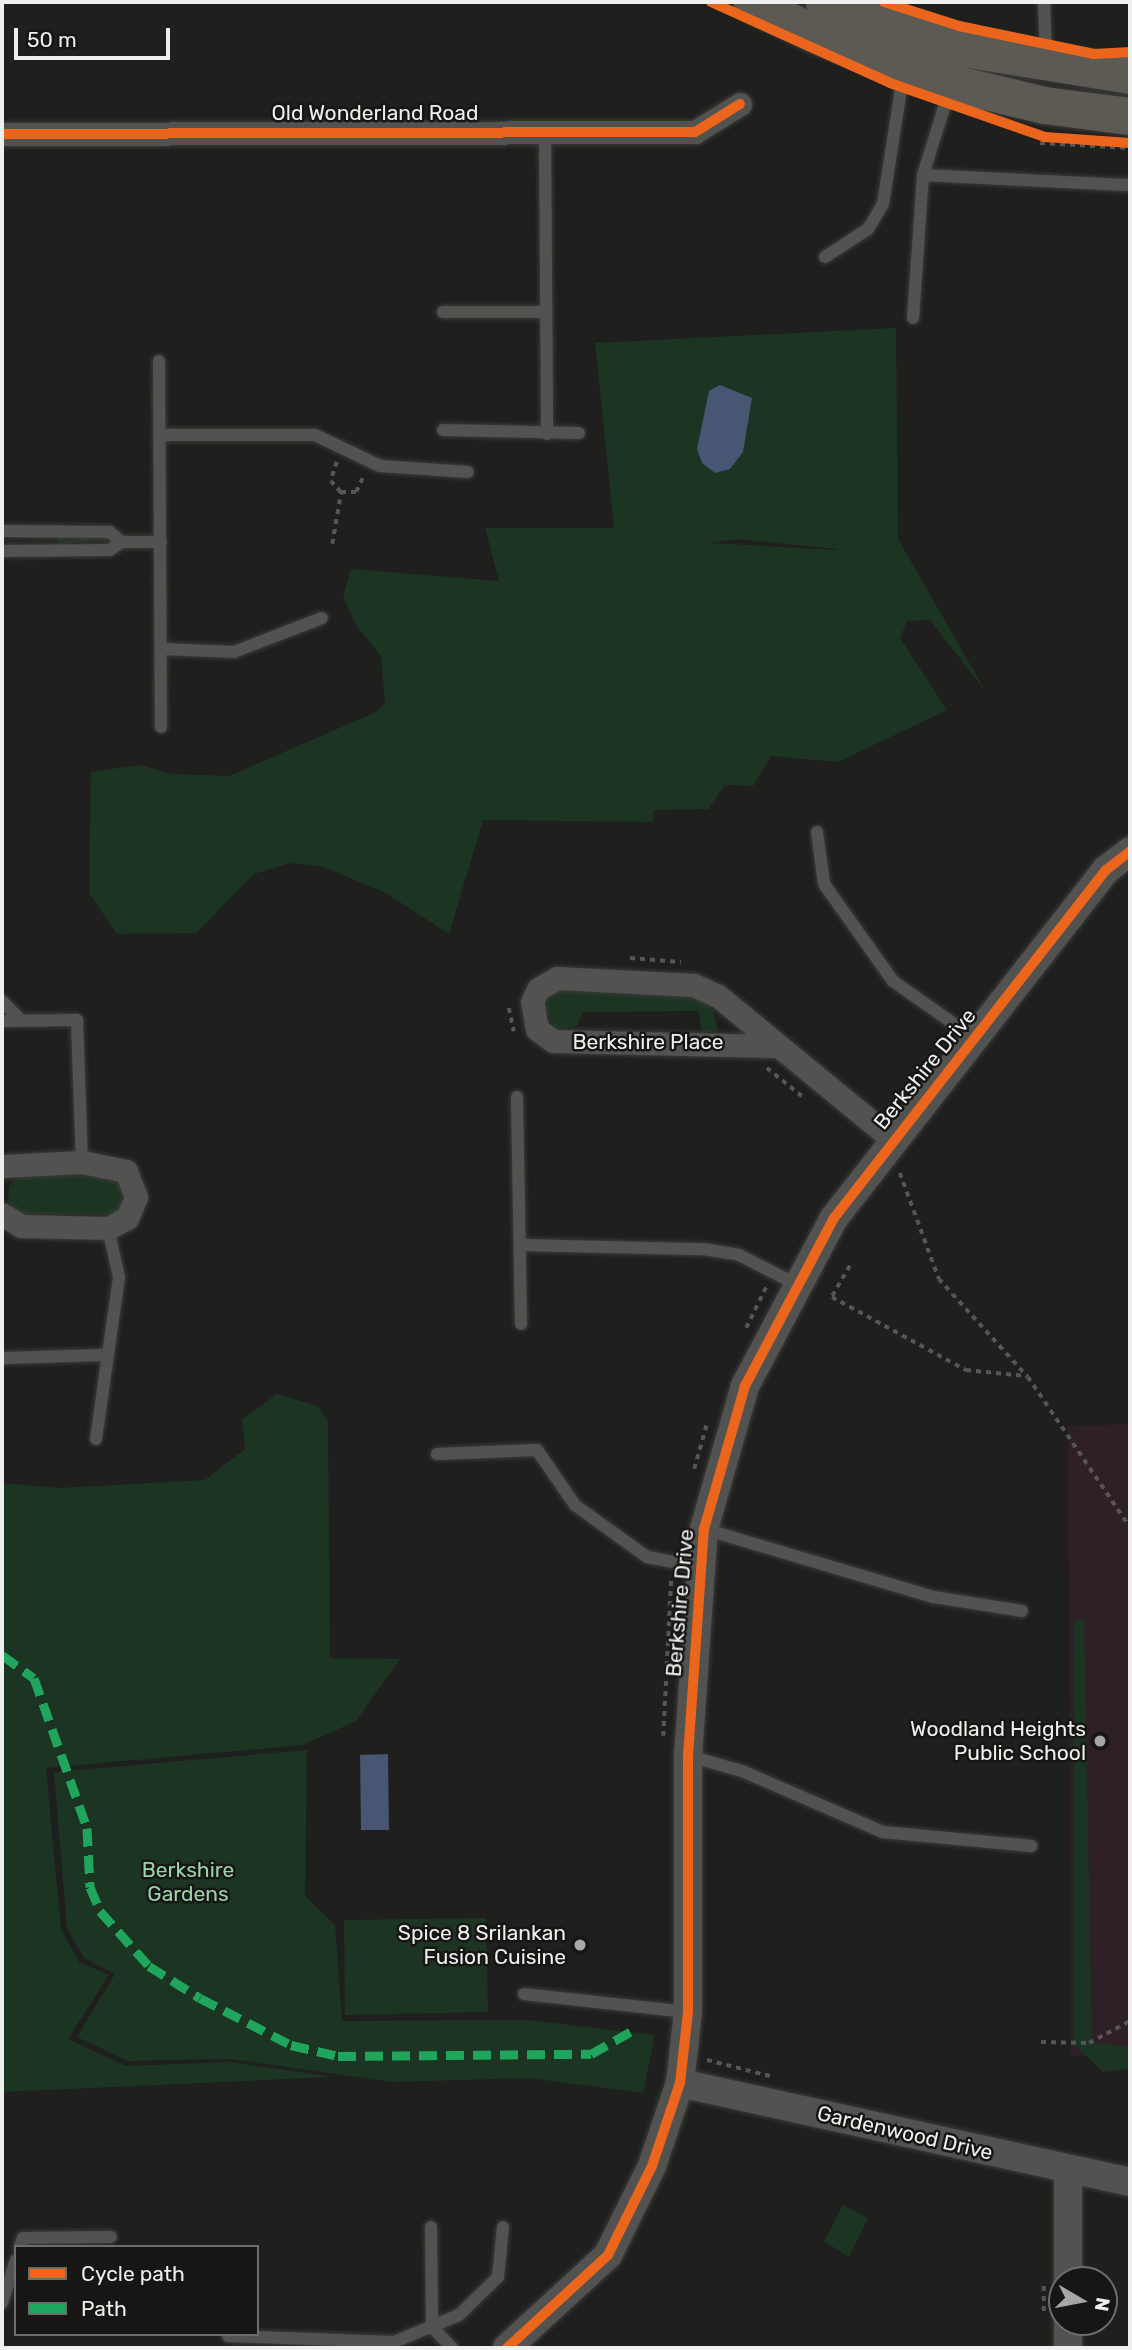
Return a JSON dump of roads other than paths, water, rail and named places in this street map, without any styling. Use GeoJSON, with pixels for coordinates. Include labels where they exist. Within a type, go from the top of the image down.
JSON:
{"type":"FeatureCollection","features":[{"type":"Feature","properties":{"kind":"main road"},"geometry":{"type":"LineString","coordinates":[[752,2],[905,66],[1046,64],[1130,75]]}},
{"type":"Feature","properties":{"kind":"main road"},"geometry":{"type":"LineString","coordinates":[[824,2],[1044,105],[1130,116]]}},
{"type":"Feature","properties":{"kind":"street","name":"Old Wonderland Road"},"geometry":{"type":"LineString","coordinates":[[2,134],[695,132],[740,104]]}},
{"type":"Feature","properties":{"kind":"street","name":"Berkshire Drive"},"geometry":{"type":"LineString","coordinates":[[507,2348],[608,2255],[652,2166],[680,2083],[688,2012],[676,1751],[704,1529],[745,1386],[834,1219],[892,1140],[1106,870],[1130,851]]}},
{"type":"Feature","properties":{"kind":"street","name":"Berkshire Place"},"geometry":{"type":"LineString","coordinates":[[764,1053],[553,1041],[537,1029],[532,1002],[538,989],[557,978],[676,980],[718,996],[764,1053],[892,1140]]}},
{"type":"Feature","properties":{"kind":"street"},"geometry":{"type":"LineString","coordinates":[[2,1166],[82,1162],[127,1171],[136,1197],[127,1218],[108,1228],[20,1226],[2,1214]]}},
{"type":"Feature","properties":{"kind":"street","name":"Gardenwood Drive"},"geometry":{"type":"LineString","coordinates":[[680,2083],[1130,2182]]}},
{"type":"Feature","properties":{"kind":"street"},"geometry":{"type":"LineString","coordinates":[[1058,2266],[1068,2170]]}},
{"type":"Feature","properties":{"kind":"lane"},"geometry":{"type":"LineString","coordinates":[[1044,2],[1046,64]]}},
{"type":"Feature","properties":{"kind":"lane"},"geometry":{"type":"LineString","coordinates":[[913,318],[923,175],[957,65]]}},
{"type":"Feature","properties":{"kind":"lane"},"geometry":{"type":"LineString","coordinates":[[825,257],[868,229],[883,204],[905,66]]}},
{"type":"Feature","properties":{"kind":"lane"},"geometry":{"type":"LineString","coordinates":[[545,132],[547,434]]}},
{"type":"Feature","properties":{"kind":"lane"},"geometry":{"type":"LineString","coordinates":[[923,175],[1130,185]]}},
{"type":"Feature","properties":{"kind":"lane"},"geometry":{"type":"LineString","coordinates":[[443,312],[546,312]]}},
{"type":"Feature","properties":{"kind":"lane"},"geometry":{"type":"LineString","coordinates":[[159,361],[161,727]]}},
{"type":"Feature","properties":{"kind":"lane"},"geometry":{"type":"LineString","coordinates":[[443,430],[579,433]]}},
{"type":"Feature","properties":{"kind":"lane"},"geometry":{"type":"LineString","coordinates":[[161,435],[315,435],[380,466],[468,472]]}},
{"type":"Feature","properties":{"kind":"lane"},"geometry":{"type":"LineString","coordinates":[[2,531],[110,532],[121,542]]}},
{"type":"Feature","properties":{"kind":"lane"},"geometry":{"type":"LineString","coordinates":[[43,532],[44,551]]}},
{"type":"Feature","properties":{"kind":"lane"},"geometry":{"type":"LineString","coordinates":[[2,551],[110,550],[121,542],[161,542]]}},
{"type":"Feature","properties":{"kind":"lane"},"geometry":{"type":"LineString","coordinates":[[162,649],[234,652],[322,618]]}},
{"type":"Feature","properties":{"kind":"lane"},"geometry":{"type":"LineString","coordinates":[[817,832],[824,884],[893,981],[974,1038]]}},
{"type":"Feature","properties":{"kind":"lane"},"geometry":{"type":"LineString","coordinates":[[2,1002],[20,1019]]}},
{"type":"Feature","properties":{"kind":"lane"},"geometry":{"type":"LineString","coordinates":[[2,1021],[77,1020],[82,1162]]}},
{"type":"Feature","properties":{"kind":"lane"},"geometry":{"type":"LineString","coordinates":[[517,1097],[521,1324]]}},
{"type":"Feature","properties":{"kind":"lane"},"geometry":{"type":"LineString","coordinates":[[96,1439],[119,1277],[108,1228]]}},
{"type":"Feature","properties":{"kind":"lane"},"geometry":{"type":"LineString","coordinates":[[521,1245],[702,1249],[739,1255],[798,1284]]}},
{"type":"Feature","properties":{"kind":"lane"},"geometry":{"type":"LineString","coordinates":[[2,1359],[106,1355]]}},
{"type":"Feature","properties":{"kind":"lane"},"geometry":{"type":"LineString","coordinates":[[437,1454],[537,1450],[575,1505],[647,1557],[672,1566],[701,1567]]}},
{"type":"Feature","properties":{"kind":"lane"},"geometry":{"type":"LineString","coordinates":[[704,1529],[934,1597],[1022,1611]]}},
{"type":"Feature","properties":{"kind":"lane"},"geometry":{"type":"LineString","coordinates":[[676,1751],[743,1771],[883,1832],[1031,1846]]}},
{"type":"Feature","properties":{"kind":"lane"},"geometry":{"type":"LineString","coordinates":[[524,1994],[688,2012]]}},
{"type":"Feature","properties":{"kind":"lane"},"geometry":{"type":"LineString","coordinates":[[431,2227],[432,2327],[452,2348]]}},
{"type":"Feature","properties":{"kind":"lane"},"geometry":{"type":"LineString","coordinates":[[228,2340],[394,2343],[459,2315],[498,2277],[503,2227]]}},
{"type":"Feature","properties":{"kind":"lane"},"geometry":{"type":"LineString","coordinates":[[21,2245],[23,2238],[111,2237]]}},
{"type":"Feature","properties":{"kind":"lane"},"geometry":{"type":"LineString","coordinates":[[2,2303],[14,2266]]}},
{"type":"Feature","properties":{"kind":"water"},"geometry":{"type":"Polygon","coordinates":[[[720,385],[752,398],[743,452],[730,469],[715,473],[702,463],[697,449],[709,391],[720,385]]]}},
{"type":"Feature","properties":{"kind":"water"},"geometry":{"type":"Polygon","coordinates":[[[388,1754],[389,1830],[361,1830],[360,1755],[388,1754]]]}},
{"type":"Feature","properties":{"kind":"place","name":"Woodland Heights Public School"},"geometry":{"type":"Point","coordinates":[1100,1741]}},
{"type":"Feature","properties":{"kind":"place","name":"Spice 8 Srilankan Fusion Cuisine"},"geometry":{"type":"Point","coordinates":[580,1945]}},
{"type":"Feature","properties":{"kind":"park label","name":"Berkshire Gardens"},"geometry":{"type":"Point","coordinates":[188,1882]}}]}
